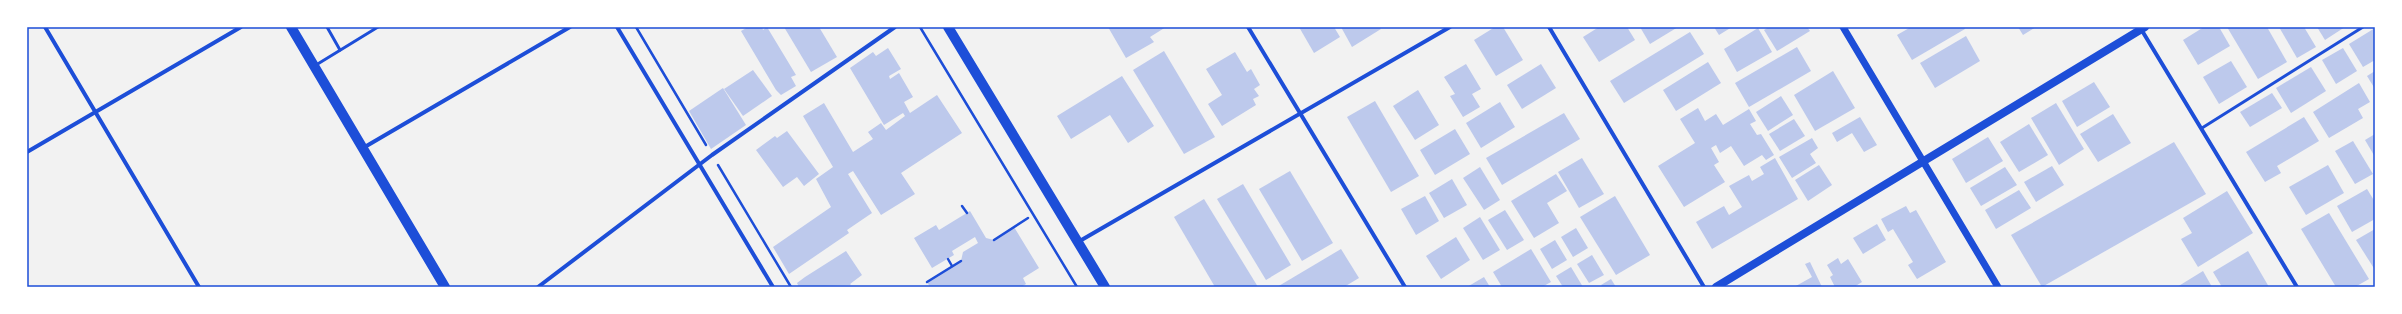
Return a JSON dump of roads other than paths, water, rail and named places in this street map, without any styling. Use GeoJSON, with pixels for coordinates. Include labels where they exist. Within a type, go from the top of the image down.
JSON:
{"type":"FeatureCollection","features":[{"type":"Feature","properties":{"kind":"main road"},"geometry":{"type":"LineString","coordinates":[[291,27],[445,287]]}},
{"type":"Feature","properties":{"kind":"main road"},"geometry":{"type":"LineString","coordinates":[[948,27],[1105,287]]}},
{"type":"Feature","properties":{"kind":"main road"},"geometry":{"type":"LineString","coordinates":[[1716,287],[2142,28]]}},
{"type":"Feature","properties":{"kind":"street"},"geometry":{"type":"LineString","coordinates":[[45,27],[199,287]]}},
{"type":"Feature","properties":{"kind":"street"},"geometry":{"type":"LineString","coordinates":[[27,152],[241,27]]}},
{"type":"Feature","properties":{"kind":"street"},"geometry":{"type":"LineString","coordinates":[[363,148],[570,27]]}},
{"type":"Feature","properties":{"kind":"street"},"geometry":{"type":"LineString","coordinates":[[617,27],[773,287]]}},
{"type":"Feature","properties":{"kind":"street"},"geometry":{"type":"LineString","coordinates":[[538,287],[700,165],[895,27]]}},
{"type":"Feature","properties":{"kind":"street"},"geometry":{"type":"LineString","coordinates":[[1248,27],[1302,114],[1405,287]]}},
{"type":"Feature","properties":{"kind":"street"},"geometry":{"type":"LineString","coordinates":[[1078,242],[1302,114],[1450,27]]}},
{"type":"Feature","properties":{"kind":"street"},"geometry":{"type":"LineString","coordinates":[[1549,27],[1704,287]]}},
{"type":"Feature","properties":{"kind":"street"},"geometry":{"type":"LineString","coordinates":[[1843,27],[1922,162],[1998,287]]}},
{"type":"Feature","properties":{"kind":"street"},"geometry":{"type":"LineString","coordinates":[[2142,28],[2296,287]]}},
{"type":"Feature","properties":{"kind":"lane"},"geometry":{"type":"LineString","coordinates":[[327,27],[340,50]]}},
{"type":"Feature","properties":{"kind":"lane"},"geometry":{"type":"LineString","coordinates":[[314,66],[378,27]]}},
{"type":"Feature","properties":{"kind":"lane"},"geometry":{"type":"LineString","coordinates":[[2202,128],[2363,27]]}}]}
